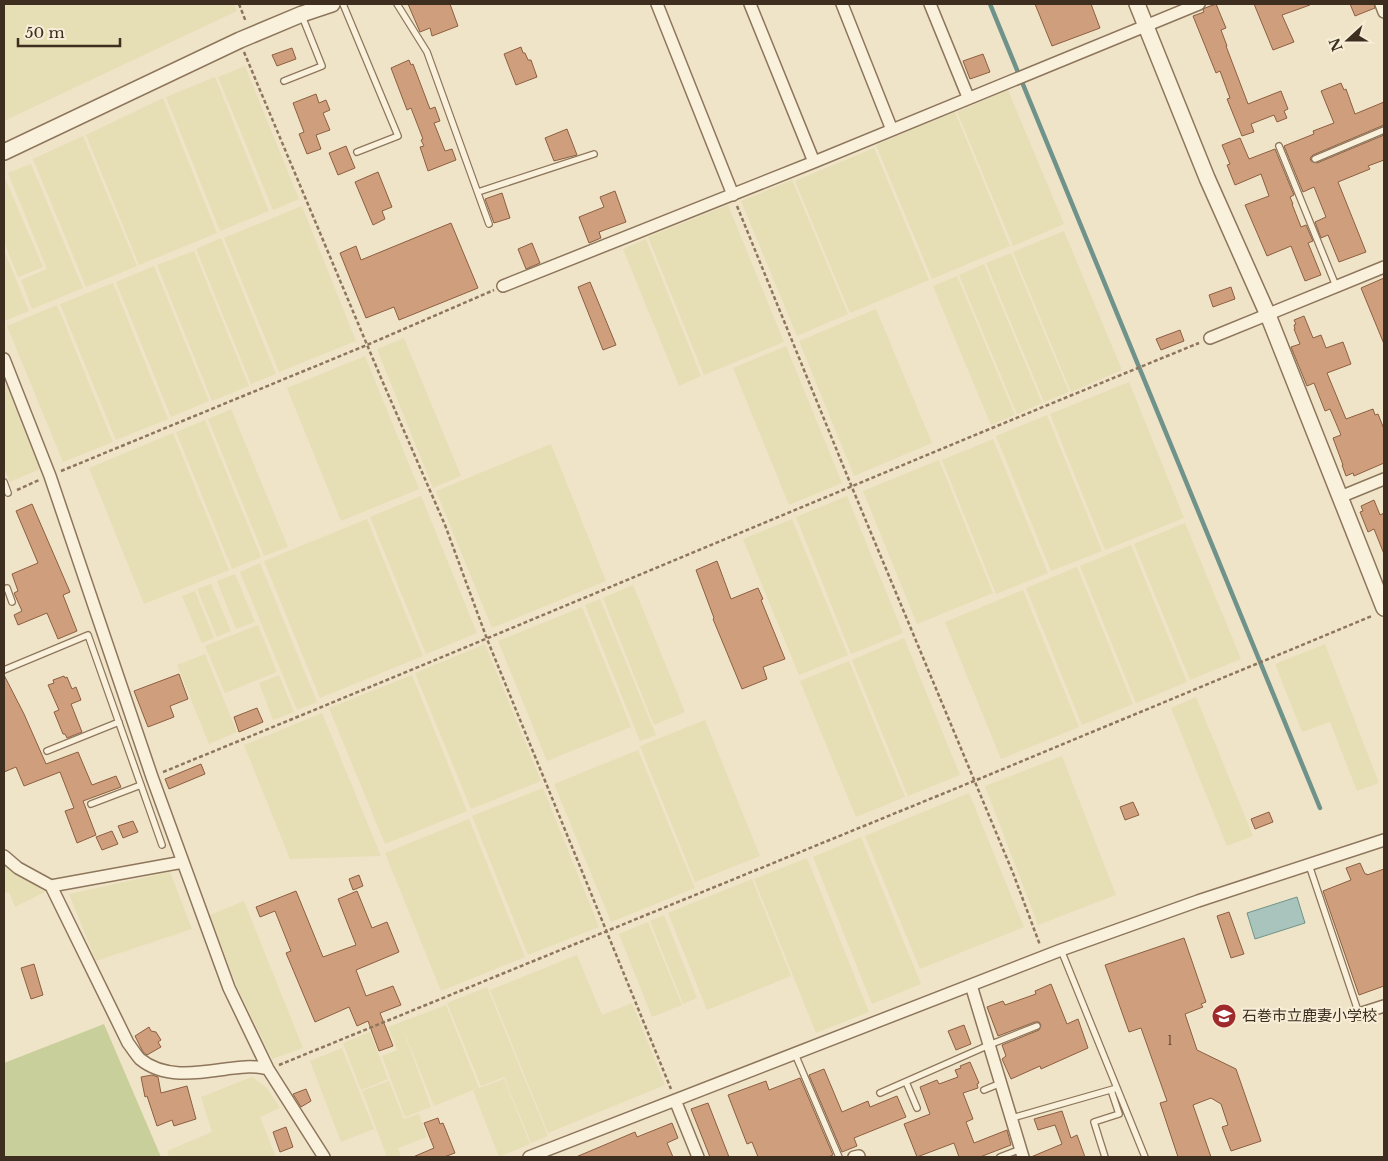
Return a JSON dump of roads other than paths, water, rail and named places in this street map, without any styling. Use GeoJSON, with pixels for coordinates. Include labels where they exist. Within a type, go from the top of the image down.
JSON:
{"type":"FeatureCollection","features":[{"type":"Feature","properties":{"kind":"street"},"geometry":{"type":"LineString","coordinates":[[4,152],[245,38],[302,14],[332,4]]}},
{"type":"Feature","properties":{"kind":"street"},"geometry":{"type":"LineString","coordinates":[[657,4],[733,195]]}},
{"type":"Feature","properties":{"kind":"street"},"geometry":{"type":"LineString","coordinates":[[750,4],[814,162]]}},
{"type":"Feature","properties":{"kind":"street"},"geometry":{"type":"LineString","coordinates":[[842,4],[892,130]]}},
{"type":"Feature","properties":{"kind":"street"},"geometry":{"type":"LineString","coordinates":[[930,4],[968,97]]}},
{"type":"Feature","properties":{"kind":"street"},"geometry":{"type":"LineString","coordinates":[[1137,4],[1207,178],[1268,314],[1340,496],[1380,611]]}},
{"type":"Feature","properties":{"kind":"street"},"geometry":{"type":"LineString","coordinates":[[503,286],[733,195],[968,97],[1199,4]]}},
{"type":"Feature","properties":{"kind":"street"},"geometry":{"type":"LineString","coordinates":[[1381,4],[1384,12]]}},
{"type":"Feature","properties":{"kind":"street"},"geometry":{"type":"LineString","coordinates":[[1210,338],[1384,267]]}},
{"type":"Feature","properties":{"kind":"street"},"geometry":{"type":"LineString","coordinates":[[4,359],[50,476],[152,777],[229,988],[268,1069],[323,1157]]}},
{"type":"Feature","properties":{"kind":"street"},"geometry":{"type":"LineString","coordinates":[[1340,496],[1384,479]]}},
{"type":"Feature","properties":{"kind":"street"},"geometry":{"type":"LineString","coordinates":[[529,1157],[546,1154],[675,1100],[1044,956],[1198,901],[1384,840]]}},
{"type":"Feature","properties":{"kind":"street"},"geometry":{"type":"LineString","coordinates":[[4,856],[18,868],[51,886],[128,1044],[140,1058],[154,1068],[179,1073],[201,1073],[254,1065],[268,1069]]}},
{"type":"Feature","properties":{"kind":"street"},"geometry":{"type":"LineString","coordinates":[[51,886],[183,862]]}},
{"type":"Feature","properties":{"kind":"street"},"geometry":{"type":"LineString","coordinates":[[971,986],[1022,1153]]}},
{"type":"Feature","properties":{"kind":"street"},"geometry":{"type":"LineString","coordinates":[[1359,1014],[1384,1006]]}},
{"type":"Feature","properties":{"kind":"street"},"geometry":{"type":"LineString","coordinates":[[675,1100],[698,1157]]}},
{"type":"Feature","properties":{"kind":"lane"},"geometry":{"type":"LineString","coordinates":[[343,4],[398,136],[357,152]]}},
{"type":"Feature","properties":{"kind":"lane"},"geometry":{"type":"LineString","coordinates":[[397,4],[427,52],[489,224]]}},
{"type":"Feature","properties":{"kind":"lane"},"geometry":{"type":"LineString","coordinates":[[284,81],[322,66],[302,14]]}},
{"type":"Feature","properties":{"kind":"lane"},"geometry":{"type":"LineString","coordinates":[[1315,159],[1384,130]]}},
{"type":"Feature","properties":{"kind":"lane"},"geometry":{"type":"LineString","coordinates":[[1279,146],[1336,286]]}},
{"type":"Feature","properties":{"kind":"lane"},"geometry":{"type":"LineString","coordinates":[[478,192],[594,154]]}},
{"type":"Feature","properties":{"kind":"lane"},"geometry":{"type":"LineString","coordinates":[[4,482],[8,493]]}},
{"type":"Feature","properties":{"kind":"lane"},"geometry":{"type":"LineString","coordinates":[[4,589],[7,588],[12,602]]}},
{"type":"Feature","properties":{"kind":"lane"},"geometry":{"type":"LineString","coordinates":[[4,670],[88,635],[162,845]]}},
{"type":"Feature","properties":{"kind":"lane"},"geometry":{"type":"LineString","coordinates":[[47,751],[119,722]]}},
{"type":"Feature","properties":{"kind":"lane"},"geometry":{"type":"LineString","coordinates":[[91,804],[141,785]]}},
{"type":"Feature","properties":{"kind":"lane"},"geometry":{"type":"LineString","coordinates":[[1309,865],[1359,1014]]}},
{"type":"Feature","properties":{"kind":"lane"},"geometry":{"type":"LineString","coordinates":[[1061,950],[1114,1089],[1145,1157]]}},
{"type":"Feature","properties":{"kind":"lane"},"geometry":{"type":"LineString","coordinates":[[880,1093],[1037,1026]]}},
{"type":"Feature","properties":{"kind":"lane"},"geometry":{"type":"LineString","coordinates":[[795,1054],[839,1157]]}},
{"type":"Feature","properties":{"kind":"lane"},"geometry":{"type":"LineString","coordinates":[[906,1082],[917,1108]]}},
{"type":"Feature","properties":{"kind":"lane"},"geometry":{"type":"LineString","coordinates":[[984,1090],[1001,1083]]}},
{"type":"Feature","properties":{"kind":"lane"},"geometry":{"type":"LineString","coordinates":[[1012,1118],[1114,1089]]}},
{"type":"Feature","properties":{"kind":"lane"},"geometry":{"type":"LineString","coordinates":[[1105,1157],[1094,1122],[1119,1114],[1114,1089]]}},
{"type":"Feature","properties":{"kind":"lane"},"geometry":{"type":"LineString","coordinates":[[1000,1157],[1022,1153]]}},
{"type":"Feature","properties":{"kind":"water"},"geometry":{"type":"Polygon","coordinates":[[[1297,897],[1305,923],[1255,939],[1247,913],[1297,897]]]}},
{"type":"Feature","properties":{"kind":"waterway"},"geometry":{"type":"LineString","coordinates":[[990,4],[1320,808]]}},
{"type":"Feature","properties":{"kind":"place","name":"石巻市立鹿妻小学校"},"geometry":{"type":"Point","coordinates":[1224,1016]}}]}
